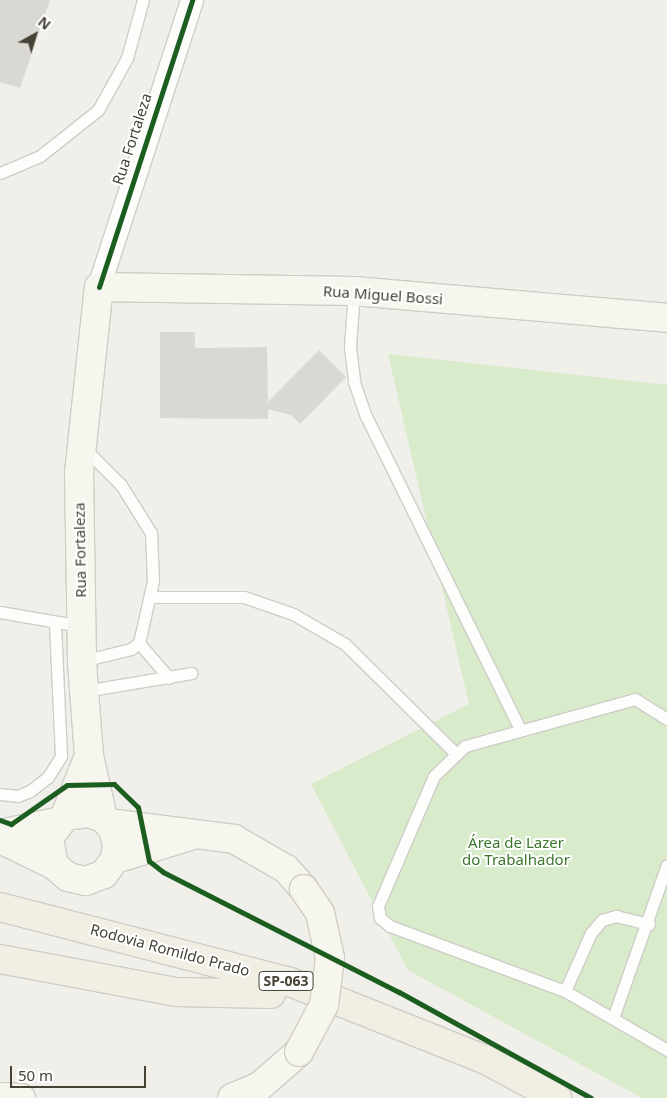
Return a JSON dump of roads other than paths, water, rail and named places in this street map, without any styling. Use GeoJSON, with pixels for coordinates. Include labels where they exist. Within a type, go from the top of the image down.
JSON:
{"type":"FeatureCollection","features":[{"type":"Feature","properties":{"kind":"main road","name":"Rua Miguel Bossi"},"geometry":{"type":"LineString","coordinates":[[99,287],[354,291],[667,318]]}},
{"type":"Feature","properties":{"kind":"main road","name":"Rua Fortaleza"},"geometry":{"type":"LineString","coordinates":[[99,287],[82,446],[81,626],[89,756],[106,821]]}},
{"type":"Feature","properties":{"kind":"main road","name":"Rua Fortaleza"},"geometry":{"type":"LineString","coordinates":[[61,819],[89,756]]}},
{"type":"Feature","properties":{"kind":"main road"},"geometry":{"type":"LineString","coordinates":[[0,834],[89,813],[106,821],[202,833],[234,839],[264,853],[304,889],[320,913],[330,958],[324,1005],[299,1052],[260,1086],[232,1098]]}},
{"type":"Feature","properties":{"kind":"main road"},"geometry":{"type":"LineString","coordinates":[[54,865],[49,838],[61,819]]}},
{"type":"Feature","properties":{"kind":"main road"},"geometry":{"type":"LineString","coordinates":[[0,839],[54,865],[68,877],[86,881],[104,874],[115,859],[117,844],[106,821]]}},
{"type":"Feature","properties":{"kind":"main road"},"geometry":{"type":"LineString","coordinates":[[115,859],[202,833]]}},
{"type":"Feature","properties":{"kind":"main road","name":"Rodovia Romildo Prado"},"geometry":{"type":"LineString","coordinates":[[0,907],[290,982],[486,1060],[557,1098]]}},
{"type":"Feature","properties":{"kind":"main road","name":"Rodovia Romildo Prado"},"geometry":{"type":"LineString","coordinates":[[0,916],[378,1026],[480,1070],[530,1098]]}},
{"type":"Feature","properties":{"kind":"main road"},"geometry":{"type":"LineString","coordinates":[[0,959],[176,992],[271,994]]}},
{"type":"Feature","properties":{"kind":"main road"},"geometry":{"type":"LineString","coordinates":[[0,1097],[21,1098]]}},
{"type":"Feature","properties":{"kind":"street","name":"Rua Fortaleza"},"geometry":{"type":"LineString","coordinates":[[99,287],[192,0]]}},
{"type":"Feature","properties":{"kind":"lane"},"geometry":{"type":"LineString","coordinates":[[0,173],[40,156],[98,110],[127,58],[143,0]]}},
{"type":"Feature","properties":{"kind":"lane"},"geometry":{"type":"LineString","coordinates":[[354,291],[350,347],[354,382],[366,416],[520,729]]}},
{"type":"Feature","properties":{"kind":"lane"},"geometry":{"type":"LineString","coordinates":[[82,446],[121,485],[151,533],[151,597],[139,642],[131,649],[82,662]]}},
{"type":"Feature","properties":{"kind":"lane"},"geometry":{"type":"LineString","coordinates":[[151,597],[244,597],[293,614],[345,644],[455,753]]}},
{"type":"Feature","properties":{"kind":"lane"},"geometry":{"type":"LineString","coordinates":[[0,612],[81,626]]}},
{"type":"Feature","properties":{"kind":"lane"},"geometry":{"type":"LineString","coordinates":[[0,794],[18,796],[39,785],[61,756],[55,622]]}},
{"type":"Feature","properties":{"kind":"lane"},"geometry":{"type":"LineString","coordinates":[[139,642],[168,678]]}},
{"type":"Feature","properties":{"kind":"lane"},"geometry":{"type":"LineString","coordinates":[[84,691],[192,674]]}},
{"type":"Feature","properties":{"kind":"lane"},"geometry":{"type":"LineString","coordinates":[[667,719],[635,699],[520,729],[455,753],[434,776],[385,884],[378,906],[380,918],[390,926],[565,991],[667,1050]]}},
{"type":"Feature","properties":{"kind":"lane"},"geometry":{"type":"LineString","coordinates":[[613,1018],[663,892],[667,865]]}},
{"type":"Feature","properties":{"kind":"lane"},"geometry":{"type":"LineString","coordinates":[[565,991],[590,932],[602,920],[616,916],[649,924]]}},
{"type":"Feature","properties":{"kind":"park label","name":"Área de Lazer do Trabalhador"},"geometry":{"type":"Point","coordinates":[516,850]}}]}
